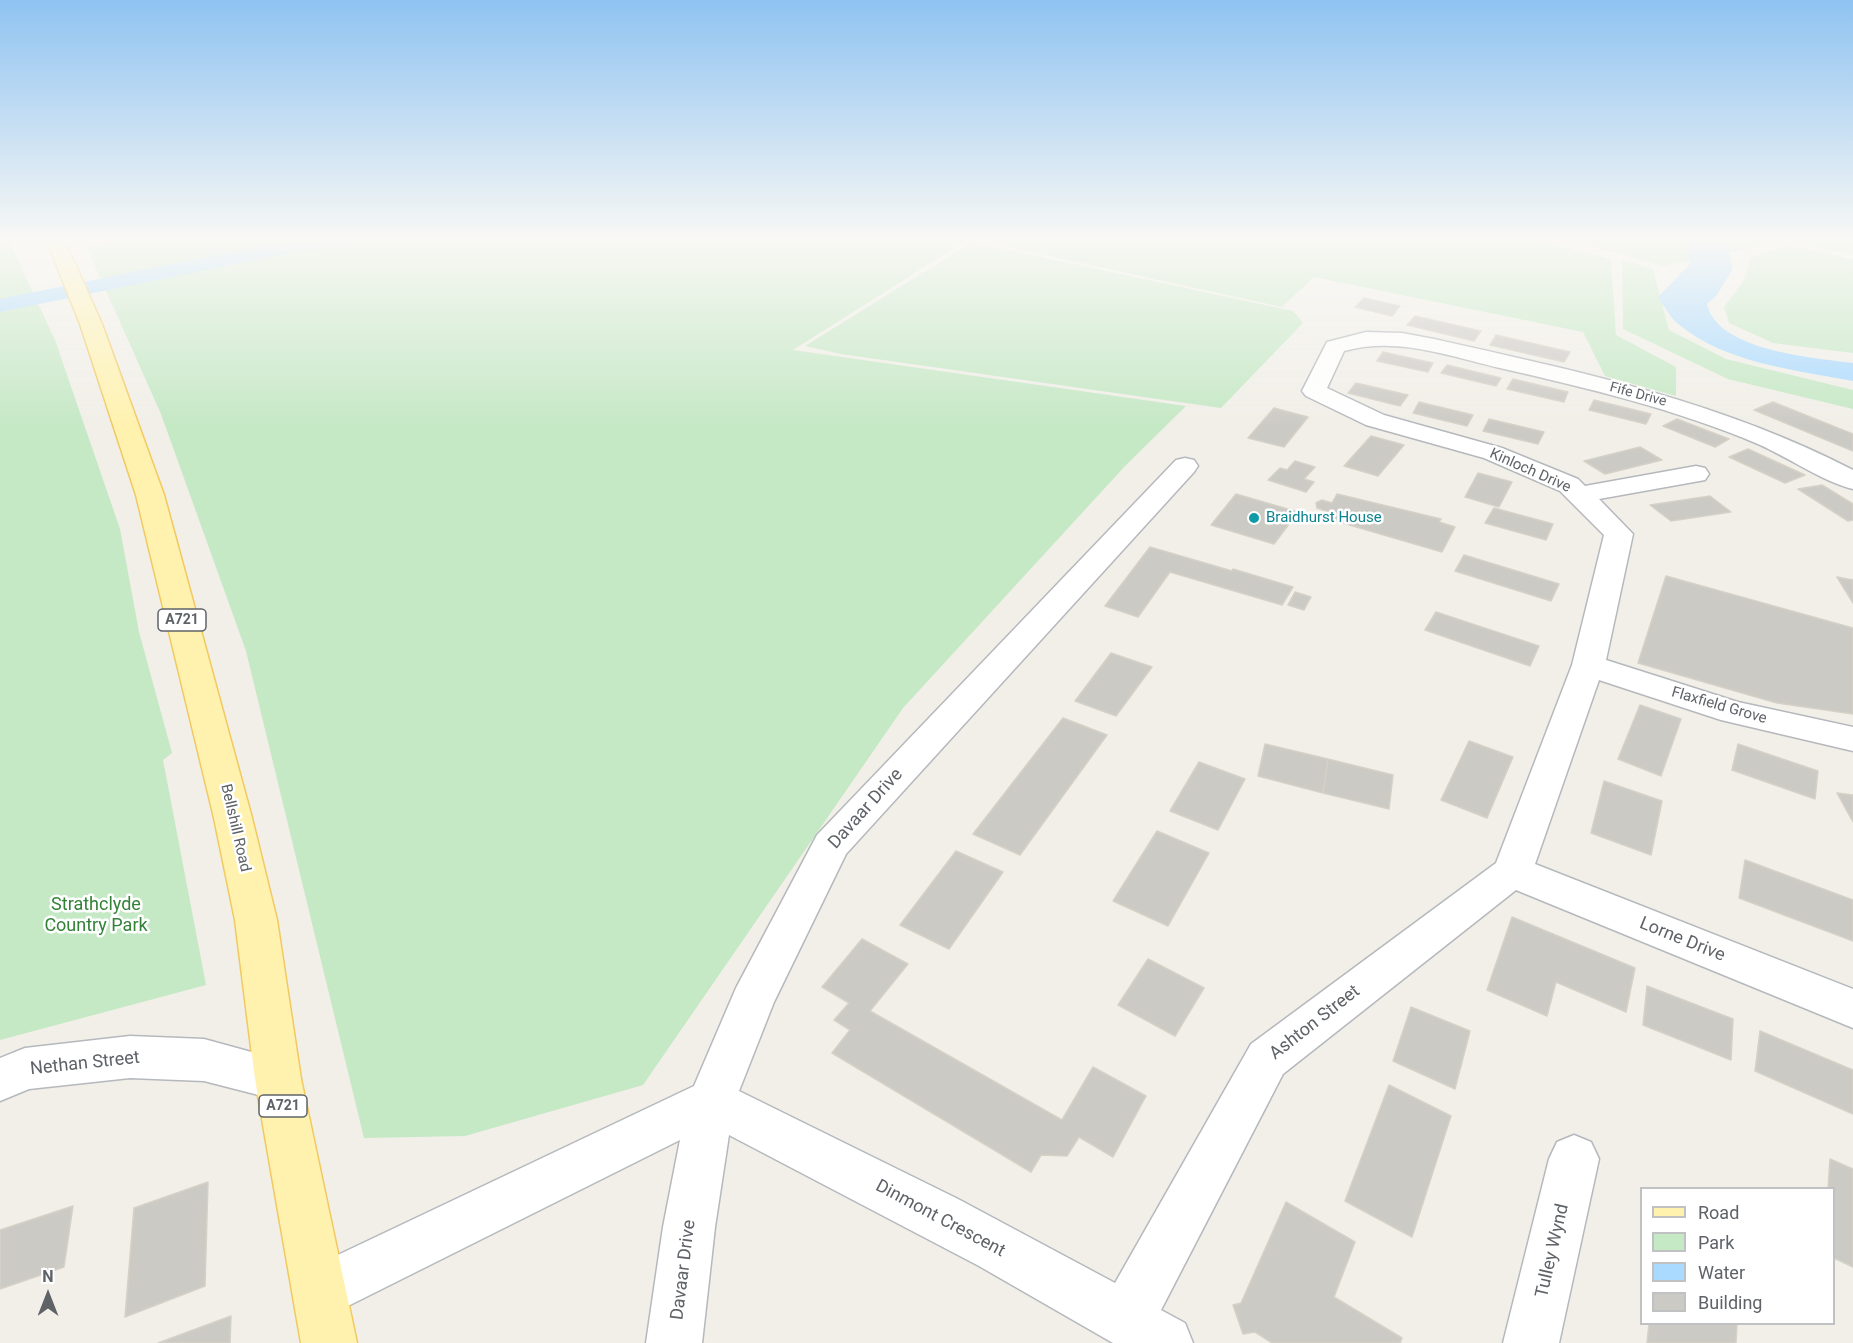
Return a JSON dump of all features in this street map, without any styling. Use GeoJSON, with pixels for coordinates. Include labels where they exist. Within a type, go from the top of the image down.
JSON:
{"type":"FeatureCollection","features":[{"type":"Feature","properties":{"kind":"main road","name":"Bellshill Road"},"geometry":{"type":"LineString","coordinates":[[82,302],[150,495],[233,818],[256,920],[278,1079],[321,1291],[329,1343]]}},
{"type":"Feature","properties":{"kind":"street","name":"Kinloch Drive"},"geometry":{"type":"LineString","coordinates":[[1412,341],[1369,338],[1335,347],[1314,391],[1376,420],[1493,453],[1569,485],[1619,534],[1588,665],[1512,872]]}},
{"type":"Feature","properties":{"kind":"street","name":"Fife Drive"},"geometry":{"type":"LineString","coordinates":[[1412,341],[1560,374],[1709,415],[1822,464],[1853,481]]}},
{"type":"Feature","properties":{"kind":"street","name":"Davaar Drive"},"geometry":{"type":"LineString","coordinates":[[674,1343],[688,1227],[711,1101],[752,1001],[831,845],[1185,466]]}},
{"type":"Feature","properties":{"kind":"street"},"geometry":{"type":"LineString","coordinates":[[1579,495],[1696,474]]}},
{"type":"Feature","properties":{"kind":"street","name":"Flaxfield Grove"},"geometry":{"type":"LineString","coordinates":[[1588,665],[1733,712],[1853,739]]}},
{"type":"Feature","properties":{"kind":"street","name":"Lorne Drive"},"geometry":{"type":"LineString","coordinates":[[1512,872],[1853,1009]]}},
{"type":"Feature","properties":{"kind":"street","name":"Ashton Street"},"geometry":{"type":"LineString","coordinates":[[1145,1330],[1149,1280],[1267,1059],[1512,872]]}},
{"type":"Feature","properties":{"kind":"street","name":"Nethan Street"},"geometry":{"type":"LineString","coordinates":[[0,1080],[25,1070],[130,1057],[204,1060],[278,1079]]}},
{"type":"Feature","properties":{"kind":"street"},"geometry":{"type":"LineString","coordinates":[[321,1291],[711,1101]]}},
{"type":"Feature","properties":{"kind":"street","name":"Dinmont Crescent"},"geometry":{"type":"LineString","coordinates":[[711,1101],[956,1227],[1145,1330]]}},
{"type":"Feature","properties":{"kind":"street","name":"Tulley Wynd"},"geometry":{"type":"LineString","coordinates":[[1531,1343],[1574,1159]]}},
{"type":"Feature","properties":{"kind":"green space","name":"Strathclyde Country Park"},"geometry":{"type":"Polygon","coordinates":[[[0,302],[37,302],[55,340],[120,529],[139,632],[172,753],[163,760],[206,985],[0,1040],[0,302]]]}},
{"type":"Feature","properties":{"kind":"green space"},"geometry":{"type":"Polygon","coordinates":[[[111,302],[870,302],[793,350],[1186,406],[1126,465],[903,708],[643,1085],[465,1136],[364,1138],[246,651],[161,414],[111,302]]]}},
{"type":"Feature","properties":{"kind":"green space"},"geometry":{"type":"Polygon","coordinates":[[[876,302],[1250,302],[1293,311],[1303,323],[1221,408],[841,354],[805,346],[876,302]]]}},
{"type":"Feature","properties":{"kind":"green space"},"geometry":{"type":"Polygon","coordinates":[[[1258,302],[1288,302],[1282,307],[1258,302]]]}},
{"type":"Feature","properties":{"kind":"green space"},"geometry":{"type":"Polygon","coordinates":[[[1435,302],[1614,302],[1616,335],[1676,367],[1676,396],[1605,376],[1583,332],[1435,302]]]}},
{"type":"Feature","properties":{"kind":"green space"},"geometry":{"type":"Polygon","coordinates":[[[1623,302],[1662,302],[1669,330],[1726,359],[1853,390],[1853,409],[1728,379],[1623,329],[1623,302]]]}},
{"type":"Feature","properties":{"kind":"green space"},"geometry":{"type":"Polygon","coordinates":[[[1728,302],[1853,302],[1853,353],[1773,343],[1729,323],[1724,307],[1728,302]]]}},
{"type":"Feature","properties":{"kind":"water"},"geometry":{"type":"Polygon","coordinates":[[[0,302],[51,302],[0,312],[0,302]]]}},
{"type":"Feature","properties":{"kind":"water"},"geometry":{"type":"Polygon","coordinates":[[[1661,302],[1710,302],[1707,304],[1715,320],[1729,332],[1748,342],[1793,355],[1853,363],[1853,381],[1761,363],[1738,356],[1696,337],[1669,315],[1661,302]]]}},
{"type":"Feature","properties":{"kind":"building"},"geometry":{"type":"Polygon","coordinates":[[[1360,302],[1381,302],[1400,306],[1392,316],[1355,307],[1360,302]]]}},
{"type":"Feature","properties":{"kind":"building"},"geometry":{"type":"Polygon","coordinates":[[[1415,316],[1481,331],[1474,341],[1407,325],[1415,316]]]}},
{"type":"Feature","properties":{"kind":"building"},"geometry":{"type":"Polygon","coordinates":[[[1496,335],[1570,352],[1564,362],[1490,345],[1496,335]]]}},
{"type":"Feature","properties":{"kind":"building"},"geometry":{"type":"Polygon","coordinates":[[[1383,352],[1433,363],[1428,372],[1377,361],[1383,352]]]}},
{"type":"Feature","properties":{"kind":"building"},"geometry":{"type":"Polygon","coordinates":[[[1447,365],[1501,378],[1496,386],[1441,373],[1447,365]]]}},
{"type":"Feature","properties":{"kind":"building"},"geometry":{"type":"Polygon","coordinates":[[[1513,379],[1568,392],[1564,402],[1507,389],[1513,379]]]}},
{"type":"Feature","properties":{"kind":"building"},"geometry":{"type":"Polygon","coordinates":[[[1356,383],[1408,395],[1400,406],[1348,393],[1356,383]]]}},
{"type":"Feature","properties":{"kind":"building"},"geometry":{"type":"Polygon","coordinates":[[[1594,400],[1651,414],[1646,424],[1589,410],[1594,400]]]}},
{"type":"Feature","properties":{"kind":"building"},"geometry":{"type":"Polygon","coordinates":[[[1419,402],[1473,415],[1467,426],[1413,413],[1419,402]]]}},
{"type":"Feature","properties":{"kind":"building"},"geometry":{"type":"Polygon","coordinates":[[[1773,402],[1853,434],[1853,451],[1754,410],[1773,402]]]}},
{"type":"Feature","properties":{"kind":"building"},"geometry":{"type":"Polygon","coordinates":[[[1274,408],[1308,417],[1284,447],[1248,438],[1274,408]]]}},
{"type":"Feature","properties":{"kind":"building"},"geometry":{"type":"Polygon","coordinates":[[[1489,419],[1544,432],[1538,444],[1483,431],[1489,419]]]}},
{"type":"Feature","properties":{"kind":"building"},"geometry":{"type":"Polygon","coordinates":[[[1677,419],[1729,439],[1715,447],[1663,426],[1677,419]]]}},
{"type":"Feature","properties":{"kind":"building"},"geometry":{"type":"Polygon","coordinates":[[[1371,436],[1404,445],[1378,476],[1344,466],[1371,436]]]}},
{"type":"Feature","properties":{"kind":"building"},"geometry":{"type":"Polygon","coordinates":[[[1640,447],[1662,460],[1605,474],[1584,461],[1640,447]]]}},
{"type":"Feature","properties":{"kind":"building"},"geometry":{"type":"Polygon","coordinates":[[[1748,449],[1805,475],[1785,483],[1729,457],[1748,449]]]}},
{"type":"Feature","properties":{"kind":"building"},"geometry":{"type":"Polygon","coordinates":[[[1295,461],[1315,467],[1304,479],[1314,482],[1306,492],[1268,480],[1280,468],[1287,470],[1295,461]]]}},
{"type":"Feature","properties":{"kind":"building"},"geometry":{"type":"Polygon","coordinates":[[[1478,473],[1512,482],[1499,507],[1465,497],[1478,473]]]}},
{"type":"Feature","properties":{"kind":"building"},"geometry":{"type":"Polygon","coordinates":[[[1822,485],[1853,504],[1853,520],[1848,521],[1798,489],[1822,485]]]}},
{"type":"Feature","properties":{"kind":"building","name":"Braidhurst House"},"geometry":{"type":"Polygon","coordinates":[[[1236,494],[1298,512],[1274,544],[1211,525],[1236,494]]]}},
{"type":"Feature","properties":{"kind":"building"},"geometry":{"type":"Polygon","coordinates":[[[1337,494],[1441,519],[1439,522],[1455,527],[1442,552],[1322,517],[1326,511],[1317,508],[1316,503],[1322,500],[1332,503],[1337,494]]]}},
{"type":"Feature","properties":{"kind":"building"},"geometry":{"type":"Polygon","coordinates":[[[1710,496],[1731,512],[1671,521],[1650,505],[1710,496]]]}},
{"type":"Feature","properties":{"kind":"building"},"geometry":{"type":"Polygon","coordinates":[[[1494,508],[1553,524],[1546,540],[1485,523],[1494,508]]]}},
{"type":"Feature","properties":{"kind":"building"},"geometry":{"type":"Polygon","coordinates":[[[1150,547],[1293,587],[1282,605],[1170,572],[1138,617],[1105,606],[1150,547]]]}},
{"type":"Feature","properties":{"kind":"building"},"geometry":{"type":"Polygon","coordinates":[[[1464,555],[1559,584],[1551,601],[1455,571],[1464,555]]]}},
{"type":"Feature","properties":{"kind":"building"},"geometry":{"type":"Polygon","coordinates":[[[1666,576],[1853,628],[1853,714],[1777,703],[1638,663],[1666,576]]]}},
{"type":"Feature","properties":{"kind":"building"},"geometry":{"type":"Polygon","coordinates":[[[1837,577],[1853,580],[1853,603],[1837,577]]]}},
{"type":"Feature","properties":{"kind":"building"},"geometry":{"type":"Polygon","coordinates":[[[1295,592],[1311,597],[1304,610],[1288,605],[1295,592]]]}},
{"type":"Feature","properties":{"kind":"building"},"geometry":{"type":"Polygon","coordinates":[[[1436,612],[1539,646],[1530,666],[1425,630],[1436,612]]]}},
{"type":"Feature","properties":{"kind":"building"},"geometry":{"type":"Polygon","coordinates":[[[1111,653],[1152,667],[1116,716],[1075,701],[1111,653]]]}},
{"type":"Feature","properties":{"kind":"building"},"geometry":{"type":"Polygon","coordinates":[[[1640,705],[1681,719],[1661,776],[1618,759],[1640,705]]]}},
{"type":"Feature","properties":{"kind":"building"},"geometry":{"type":"Polygon","coordinates":[[[1063,718],[1107,735],[1020,855],[973,834],[1063,718]]]}},
{"type":"Feature","properties":{"kind":"building"},"geometry":{"type":"Polygon","coordinates":[[[1469,741],[1513,757],[1487,818],[1441,800],[1469,741]]]}},
{"type":"Feature","properties":{"kind":"building"},"geometry":{"type":"Polygon","coordinates":[[[1265,744],[1328,759],[1323,793],[1258,776],[1265,744]]]}},
{"type":"Feature","properties":{"kind":"building"},"geometry":{"type":"Polygon","coordinates":[[[1738,744],[1818,771],[1815,799],[1732,770],[1738,744]]]}},
{"type":"Feature","properties":{"kind":"building"},"geometry":{"type":"Polygon","coordinates":[[[1328,759],[1393,775],[1389,809],[1323,793],[1328,759]]]}},
{"type":"Feature","properties":{"kind":"building"},"geometry":{"type":"Polygon","coordinates":[[[1199,762],[1245,779],[1218,830],[1170,811],[1199,762]]]}},
{"type":"Feature","properties":{"kind":"building"},"geometry":{"type":"Polygon","coordinates":[[[1604,781],[1662,801],[1651,855],[1591,833],[1604,781]]]}},
{"type":"Feature","properties":{"kind":"building"},"geometry":{"type":"Polygon","coordinates":[[[1837,793],[1853,795],[1853,822],[1837,793]]]}},
{"type":"Feature","properties":{"kind":"building"},"geometry":{"type":"Polygon","coordinates":[[[1157,831],[1209,853],[1168,926],[1113,901],[1157,831]]]}},
{"type":"Feature","properties":{"kind":"building"},"geometry":{"type":"Polygon","coordinates":[[[956,851],[1003,872],[949,949],[900,925],[956,851]]]}},
{"type":"Feature","properties":{"kind":"building"},"geometry":{"type":"Polygon","coordinates":[[[1745,860],[1853,900],[1853,941],[1739,898],[1745,860]]]}},
{"type":"Feature","properties":{"kind":"building"},"geometry":{"type":"Polygon","coordinates":[[[1512,917],[1635,968],[1626,1012],[1556,982],[1547,1016],[1487,990],[1512,917]]]}},
{"type":"Feature","properties":{"kind":"building"},"geometry":{"type":"Polygon","coordinates":[[[862,939],[908,964],[870,1011],[1062,1120],[1093,1067],[1146,1096],[1113,1157],[1079,1137],[1067,1156],[1041,1155],[1031,1172],[832,1053],[850,1030],[834,1020],[849,1003],[822,987],[862,939]]]}},
{"type":"Feature","properties":{"kind":"building"},"geometry":{"type":"Polygon","coordinates":[[[1148,959],[1204,988],[1175,1036],[1118,1005],[1148,959]]]}},
{"type":"Feature","properties":{"kind":"building"},"geometry":{"type":"Polygon","coordinates":[[[1647,986],[1733,1019],[1731,1060],[1643,1025],[1647,986]]]}},
{"type":"Feature","properties":{"kind":"building"},"geometry":{"type":"Polygon","coordinates":[[[1411,1007],[1470,1031],[1455,1089],[1393,1061],[1411,1007]]]}},
{"type":"Feature","properties":{"kind":"building"},"geometry":{"type":"Polygon","coordinates":[[[1760,1031],[1853,1070],[1853,1114],[1755,1071],[1760,1031]]]}},
{"type":"Feature","properties":{"kind":"building"},"geometry":{"type":"Polygon","coordinates":[[[1389,1085],[1451,1116],[1412,1237],[1345,1201],[1389,1085]]]}},
{"type":"Feature","properties":{"kind":"building"},"geometry":{"type":"Polygon","coordinates":[[[1830,1159],[1853,1169],[1853,1267],[1835,1258],[1835,1187],[1828,1187],[1830,1159]]]}},
{"type":"Feature","properties":{"kind":"building"},"geometry":{"type":"Polygon","coordinates":[[[208,1182],[205,1286],[125,1317],[134,1208],[208,1182]]]}},
{"type":"Feature","properties":{"kind":"building"},"geometry":{"type":"Polygon","coordinates":[[[1286,1202],[1355,1242],[1334,1297],[1402,1338],[1400,1343],[1272,1343],[1255,1332],[1243,1334],[1233,1305],[1241,1303],[1286,1202]]]}},
{"type":"Feature","properties":{"kind":"building"},"geometry":{"type":"Polygon","coordinates":[[[73,1206],[64,1267],[0,1289],[0,1230],[73,1206]]]}},
{"type":"Feature","properties":{"kind":"building"},"geometry":{"type":"Polygon","coordinates":[[[231,1316],[230,1343],[158,1343],[231,1316]]]}},
{"type":"Feature","properties":{"kind":"building"},"geometry":{"type":"Polygon","coordinates":[[[1649,1325],[1737,1325],[1736,1343],[1647,1343],[1649,1325]]]}},
{"type":"Feature","properties":{"kind":"place","name":"Braidhurst House"},"geometry":{"type":"Point","coordinates":[1254,518]}}]}
